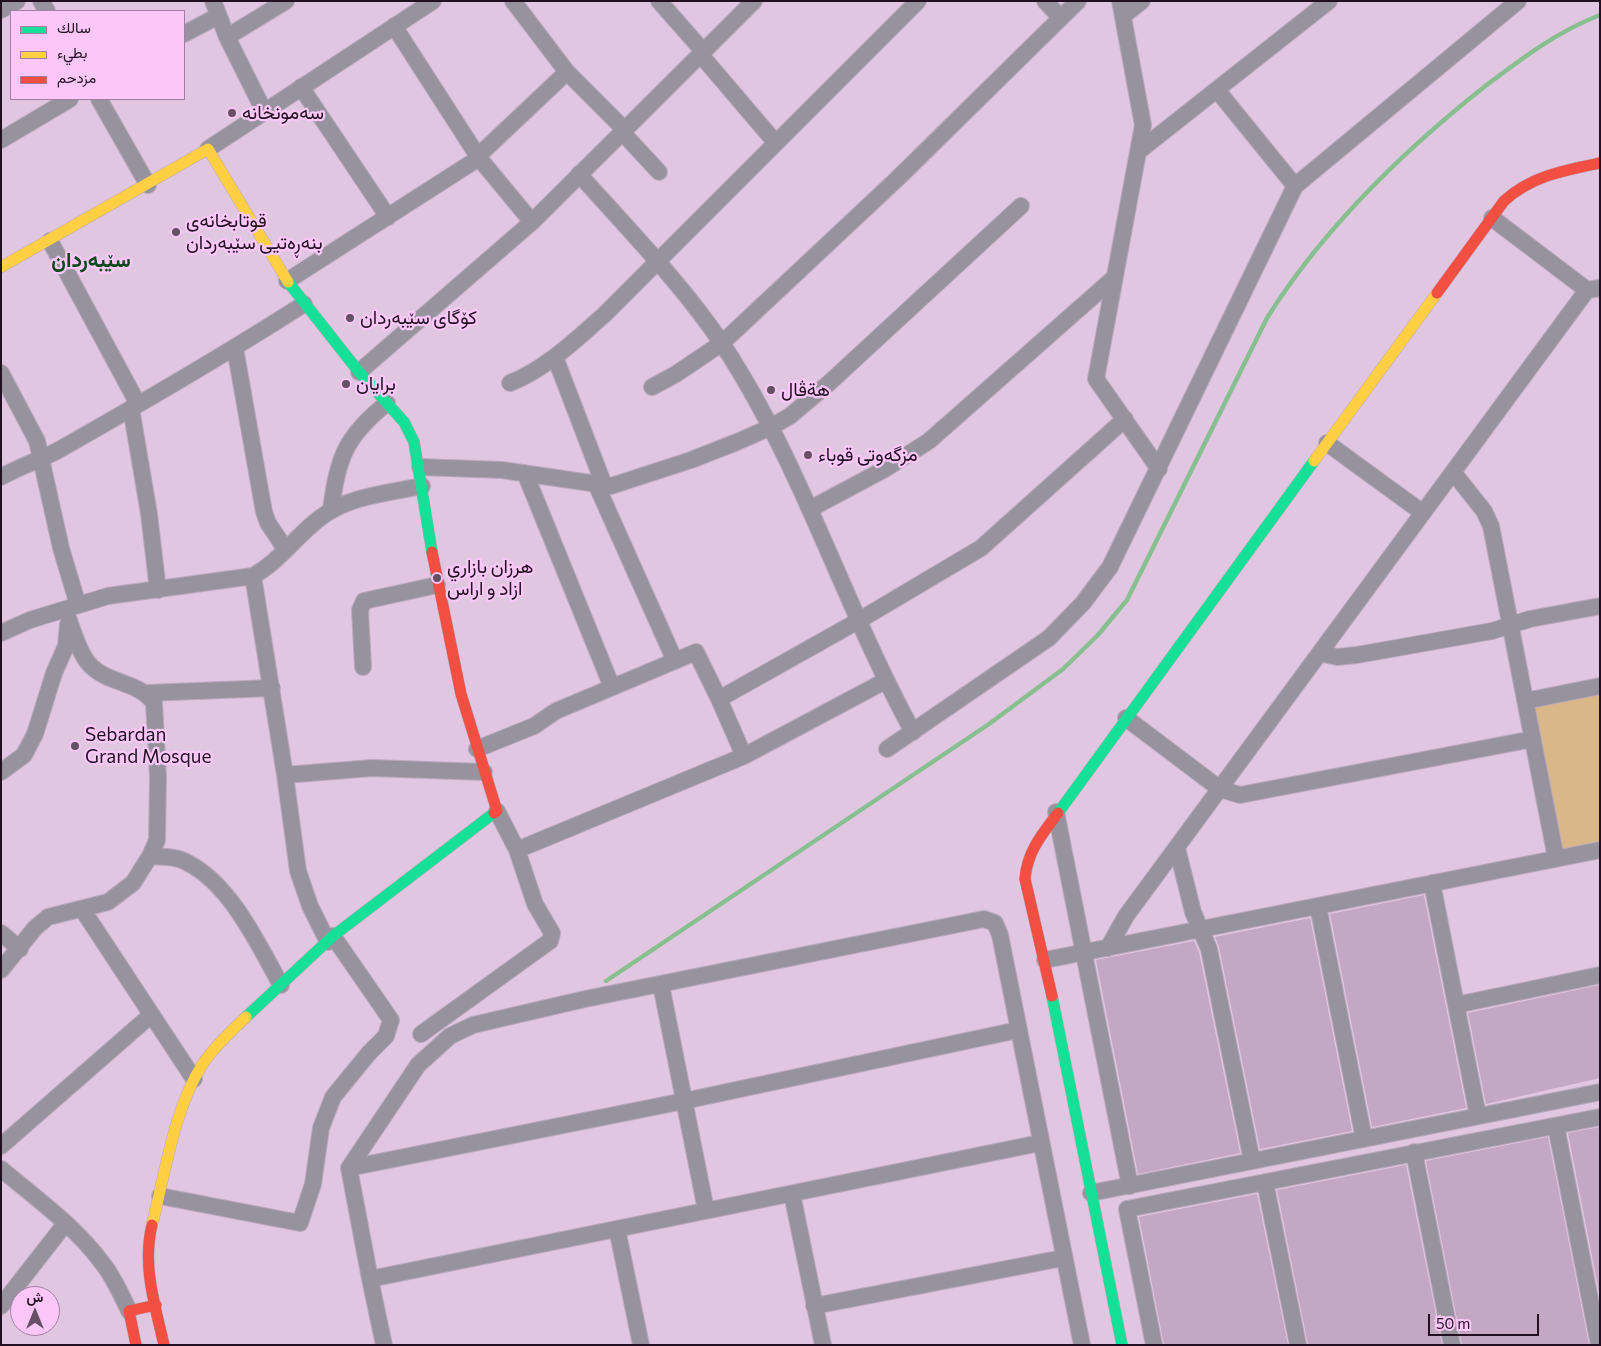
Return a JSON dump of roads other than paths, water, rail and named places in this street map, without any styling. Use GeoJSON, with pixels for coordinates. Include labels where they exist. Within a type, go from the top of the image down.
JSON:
{"type":"FeatureCollection","features":[{"type":"Feature","properties":{"kind":"street"},"geometry":{"type":"LineString","coordinates":[[1,10],[17,1]]}},
{"type":"Feature","properties":{"kind":"street"},"geometry":{"type":"LineString","coordinates":[[227,38],[286,1]]}},
{"type":"Feature","properties":{"kind":"street"},"geometry":{"type":"LineString","coordinates":[[1,268],[208,149],[432,1]]}},
{"type":"Feature","properties":{"kind":"street"},"geometry":{"type":"LineString","coordinates":[[513,1],[567,72],[659,172]]}},
{"type":"Feature","properties":{"kind":"street"},"geometry":{"type":"LineString","coordinates":[[659,1],[775,142]]}},
{"type":"Feature","properties":{"kind":"street"},"geometry":{"type":"LineString","coordinates":[[359,372],[532,222],[622,130],[754,1]]}},
{"type":"Feature","properties":{"kind":"street"},"geometry":{"type":"LineString","coordinates":[[510,383],[555,357],[604,316],[775,142],[918,1]]}},
{"type":"Feature","properties":{"kind":"street"},"geometry":{"type":"LineString","coordinates":[[1045,1],[1060,17]]}},
{"type":"Feature","properties":{"kind":"street"},"geometry":{"type":"LineString","coordinates":[[652,387],[722,344],[897,179],[1078,1]]}},
{"type":"Feature","properties":{"kind":"street"},"geometry":{"type":"LineString","coordinates":[[1142,1],[1122,9],[1143,125],[1096,379],[1160,469]]}},
{"type":"Feature","properties":{"kind":"street"},"geometry":{"type":"LineString","coordinates":[[1138,150],[1329,1]]}},
{"type":"Feature","properties":{"kind":"street"},"geometry":{"type":"LineString","coordinates":[[887,749],[1049,638],[1083,603],[1110,567],[1160,469],[1295,186],[1518,1]]}},
{"type":"Feature","properties":{"kind":"street"},"geometry":{"type":"LineString","coordinates":[[185,33],[215,8],[227,38],[264,111]]}},
{"type":"Feature","properties":{"kind":"street"},"geometry":{"type":"LineString","coordinates":[[394,26],[479,157],[532,222]]}},
{"type":"Feature","properties":{"kind":"street"},"geometry":{"type":"LineString","coordinates":[[288,281],[479,157],[567,72]]}},
{"type":"Feature","properties":{"kind":"street"},"geometry":{"type":"LineString","coordinates":[[301,87],[388,217]]}},
{"type":"Feature","properties":{"kind":"street"},"geometry":{"type":"LineString","coordinates":[[1217,90],[1295,186]]}},
{"type":"Feature","properties":{"kind":"street"},"geometry":{"type":"LineString","coordinates":[[1,140],[68,100]]}},
{"type":"Feature","properties":{"kind":"street"},"geometry":{"type":"LineString","coordinates":[[100,100],[148,185]]}},
{"type":"Feature","properties":{"kind":"street"},"geometry":{"type":"LineString","coordinates":[[208,149],[304,304],[359,372],[404,422],[414,442],[420,467],[437,585],[461,694],[497,812],[516,850],[536,904],[552,933],[550,941],[420,1034]]}},
{"type":"Feature","properties":{"kind":"street"},"geometry":{"type":"LineString","coordinates":[[1122,1345],[1045,960],[1025,879],[1026,864],[1033,847],[1056,812],[1515,189],[1546,175],[1600,163]]}},
{"type":"Feature","properties":{"kind":"street"},"geometry":{"type":"LineString","coordinates":[[579,174],[658,262],[722,344],[771,427],[810,509],[885,682],[913,732]]}},
{"type":"Feature","properties":{"kind":"street"},"geometry":{"type":"LineString","coordinates":[[420,467],[502,470],[611,486],[691,460],[771,427],[790,416],[863,354],[1022,206]]}},
{"type":"Feature","properties":{"kind":"street"},"geometry":{"type":"LineString","coordinates":[[1108,948],[1126,916],[1453,472],[1593,289],[1492,218]]}},
{"type":"Feature","properties":{"kind":"street"},"geometry":{"type":"LineString","coordinates":[[50,241],[135,406],[158,590]]}},
{"type":"Feature","properties":{"kind":"street"},"geometry":{"type":"LineString","coordinates":[[810,509],[885,469],[929,441],[1115,277]]}},
{"type":"Feature","properties":{"kind":"street"},"geometry":{"type":"LineString","coordinates":[[1,477],[42,458],[135,406],[236,348],[304,304]]}},
{"type":"Feature","properties":{"kind":"street"},"geometry":{"type":"LineString","coordinates":[[236,348],[264,512],[268,523],[286,550]]}},
{"type":"Feature","properties":{"kind":"street"},"geometry":{"type":"LineString","coordinates":[[555,357],[600,484],[675,661]]}},
{"type":"Feature","properties":{"kind":"street"},"geometry":{"type":"LineString","coordinates":[[1,373],[28,420],[42,458],[79,646],[91,666],[147,693],[272,688]]}},
{"type":"Feature","properties":{"kind":"street"},"geometry":{"type":"LineString","coordinates":[[332,510],[335,481],[343,454],[355,433],[388,403]]}},
{"type":"Feature","properties":{"kind":"street"},"geometry":{"type":"LineString","coordinates":[[719,699],[858,621],[981,548],[1125,420]]}},
{"type":"Feature","properties":{"kind":"street"},"geometry":{"type":"LineString","coordinates":[[1327,443],[1423,513]]}},
{"type":"Feature","properties":{"kind":"street"},"geometry":{"type":"LineString","coordinates":[[1453,472],[1484,511],[1490,526],[1556,858]]}},
{"type":"Feature","properties":{"kind":"street"},"geometry":{"type":"LineString","coordinates":[[525,473],[612,687]]}},
{"type":"Feature","properties":{"kind":"street"},"geometry":{"type":"LineString","coordinates":[[1,632],[30,620],[71,611],[108,596],[253,576],[270,566],[318,518],[332,510],[346,503],[422,486]]}},
{"type":"Feature","properties":{"kind":"street"},"geometry":{"type":"LineString","coordinates":[[160,1196],[300,1223],[313,1184],[321,1128],[333,1097],[368,1053],[386,1036],[390,1028],[391,1020],[331,939],[310,906],[298,871],[272,688],[253,576]]}},
{"type":"Feature","properties":{"kind":"street"},"geometry":{"type":"LineString","coordinates":[[363,667],[360,610],[364,601],[437,585]]}},
{"type":"Feature","properties":{"kind":"street"},"geometry":{"type":"LineString","coordinates":[[1320,654],[1337,657],[1358,655],[1492,631],[1530,619],[1600,606]]}},
{"type":"Feature","properties":{"kind":"street"},"geometry":{"type":"LineString","coordinates":[[1,772],[24,755],[34,734],[54,673],[66,646],[71,611]]}},
{"type":"Feature","properties":{"kind":"street"},"geometry":{"type":"LineString","coordinates":[[477,749],[534,726],[556,711],[696,652],[744,756]]}},
{"type":"Feature","properties":{"kind":"street"},"geometry":{"type":"LineString","coordinates":[[516,850],[744,756],[885,682]]}},
{"type":"Feature","properties":{"kind":"street"},"geometry":{"type":"LineString","coordinates":[[1525,701],[1600,686]]}},
{"type":"Feature","properties":{"kind":"street"},"geometry":{"type":"LineString","coordinates":[[1,970],[20,949],[34,928],[48,917],[108,902],[133,882],[150,856],[157,840],[158,777],[154,703],[147,693]]}},
{"type":"Feature","properties":{"kind":"street"},"geometry":{"type":"LineString","coordinates":[[1126,718],[1220,789],[1240,795],[1533,739]]}},
{"type":"Feature","properties":{"kind":"street"},"geometry":{"type":"LineString","coordinates":[[285,775],[372,768],[484,772]]}},
{"type":"Feature","properties":{"kind":"street"},"geometry":{"type":"LineString","coordinates":[[164,1345],[149,1278],[147,1246],[178,1122],[194,1079],[203,1063],[232,1032],[331,939],[497,812]]}},
{"type":"Feature","properties":{"kind":"street"},"geometry":{"type":"LineString","coordinates":[[1056,812],[1130,1186]]}},
{"type":"Feature","properties":{"kind":"street"},"geometry":{"type":"LineString","coordinates":[[1177,848],[1192,912],[1210,949],[1252,1161]]}},
{"type":"Feature","properties":{"kind":"street"},"geometry":{"type":"LineString","coordinates":[[1045,960],[1600,850]]}},
{"type":"Feature","properties":{"kind":"street"},"geometry":{"type":"LineString","coordinates":[[150,856],[171,857],[187,862],[211,881],[236,909],[281,985]]}},
{"type":"Feature","properties":{"kind":"street"},"geometry":{"type":"LineString","coordinates":[[1432,883],[1478,1116]]}},
{"type":"Feature","properties":{"kind":"street"},"geometry":{"type":"LineString","coordinates":[[1318,906],[1364,1139]]}},
{"type":"Feature","properties":{"kind":"street"},"geometry":{"type":"LineString","coordinates":[[82,909],[194,1079]]}},
{"type":"Feature","properties":{"kind":"street"},"geometry":{"type":"LineString","coordinates":[[384,1345],[349,1168],[418,1065],[450,1036],[472,1025],[585,999],[984,919],[994,923],[1000,935],[1063,1258],[1082,1345]]}},
{"type":"Feature","properties":{"kind":"street"},"geometry":{"type":"LineString","coordinates":[[1,933],[20,949]]}},
{"type":"Feature","properties":{"kind":"street"},"geometry":{"type":"LineString","coordinates":[[1456,1005],[1600,975]]}},
{"type":"Feature","properties":{"kind":"street"},"geometry":{"type":"LineString","coordinates":[[661,985],[706,1210]]}},
{"type":"Feature","properties":{"kind":"street"},"geometry":{"type":"LineString","coordinates":[[1,1146],[151,1014]]}},
{"type":"Feature","properties":{"kind":"street"},"geometry":{"type":"LineString","coordinates":[[349,1168],[684,1101],[1018,1030]]}},
{"type":"Feature","properties":{"kind":"street"},"geometry":{"type":"LineString","coordinates":[[1091,1193],[1600,1092]]}},
{"type":"Feature","properties":{"kind":"street"},"geometry":{"type":"LineString","coordinates":[[1154,1345],[1127,1209],[1600,1117]]}},
{"type":"Feature","properties":{"kind":"street"},"geometry":{"type":"LineString","coordinates":[[1556,1126],[1598,1345]]}},
{"type":"Feature","properties":{"kind":"street"},"geometry":{"type":"LineString","coordinates":[[370,1279],[1040,1143]]}},
{"type":"Feature","properties":{"kind":"street"},"geometry":{"type":"LineString","coordinates":[[1414,1152],[1452,1345]]}},
{"type":"Feature","properties":{"kind":"street"},"geometry":{"type":"LineString","coordinates":[[1,1169],[65,1224],[102,1262],[118,1287],[129,1311],[136,1345]]}},
{"type":"Feature","properties":{"kind":"street"},"geometry":{"type":"LineString","coordinates":[[1265,1182],[1298,1345]]}},
{"type":"Feature","properties":{"kind":"street"},"geometry":{"type":"LineString","coordinates":[[792,1194],[823,1345]]}},
{"type":"Feature","properties":{"kind":"street"},"geometry":{"type":"LineString","coordinates":[[1,1306],[65,1224]]}},
{"type":"Feature","properties":{"kind":"street"},"geometry":{"type":"LineString","coordinates":[[617,1229],[639,1344]]}},
{"type":"Feature","properties":{"kind":"street"},"geometry":{"type":"LineString","coordinates":[[814,1306],[1063,1258]]}},
{"type":"Feature","properties":{"kind":"street"},"geometry":{"type":"LineString","coordinates":[[129,1311],[156,1305]]}},
{"type":"Feature","properties":{"kind":"waterway"},"geometry":{"type":"LineString","coordinates":[[606,981],[989,724],[1063,669],[1097,636],[1127,600],[1267,318],[1313,254],[1366,193],[1453,112],[1539,47],[1569,29],[1600,15]]}},
{"type":"Feature","properties":{"kind":"place","name":"سەمونخانە"},"geometry":{"type":"Point","coordinates":[232,113]}},
{"type":"Feature","properties":{"kind":"place","name":"قوتابخانەی بنەڕەتیی سێبەردان"},"geometry":{"type":"Point","coordinates":[176,232]}},
{"type":"Feature","properties":{"kind":"place","name":"کۆگای سێبەردان"},"geometry":{"type":"Point","coordinates":[350,318]}},
{"type":"Feature","properties":{"kind":"place","name":"برايان"},"geometry":{"type":"Point","coordinates":[346,384]}},
{"type":"Feature","properties":{"kind":"place","name":"هةڤال"},"geometry":{"type":"Point","coordinates":[771,390]}},
{"type":"Feature","properties":{"kind":"place","name":"مزگەوتی قوباء"},"geometry":{"type":"Point","coordinates":[808,455]}},
{"type":"Feature","properties":{"kind":"place","name":"هرزان بازاري ازاد و اراس"},"geometry":{"type":"Point","coordinates":[437,578]}},
{"type":"Feature","properties":{"kind":"place","name":"Sebardan Grand Mosque"},"geometry":{"type":"Point","coordinates":[75,746]}},
{"type":"Feature","properties":{"kind":"district","name":"سێبەردان"},"geometry":{"type":"Point","coordinates":[91,260]}}]}
